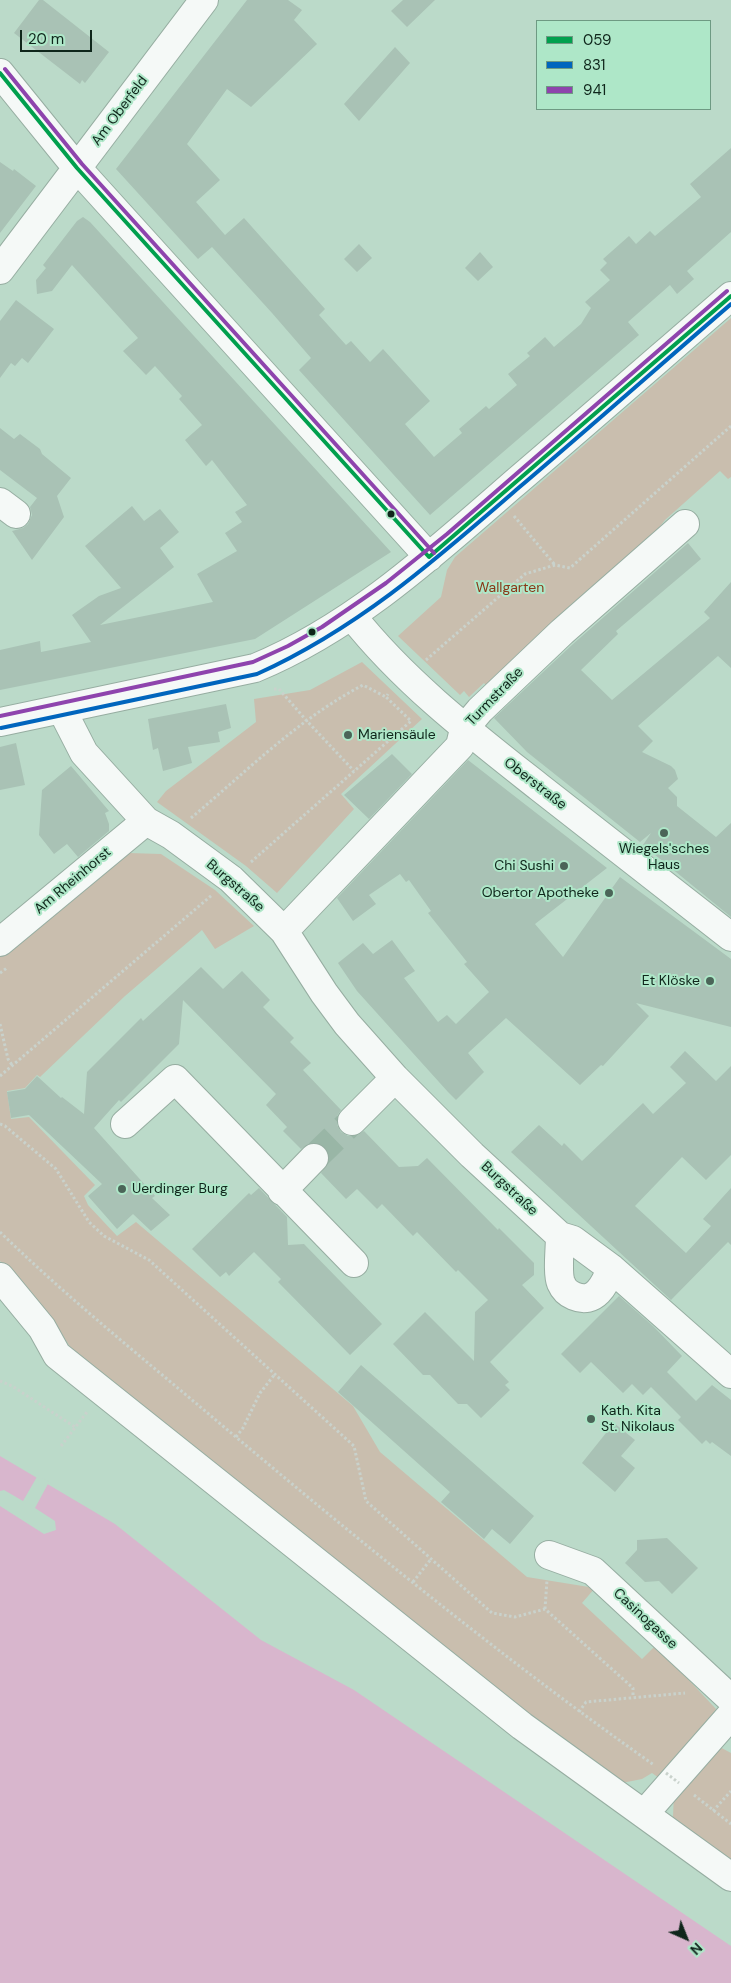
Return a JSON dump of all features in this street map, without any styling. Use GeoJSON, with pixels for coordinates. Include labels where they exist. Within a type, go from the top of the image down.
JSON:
{"type":"FeatureCollection","features":[{"type":"Feature","properties":{"kind":"street","name":"Am Oberfeld"},"geometry":{"type":"LineString","coordinates":[[0,270],[204,0]]}},
{"type":"Feature","properties":{"kind":"street"},"geometry":{"type":"LineString","coordinates":[[0,73],[77,168],[429,557]]}},
{"type":"Feature","properties":{"kind":"street"},"geometry":{"type":"LineString","coordinates":[[0,722],[62,710],[267,663],[352,616],[429,557],[731,296]]}},
{"type":"Feature","properties":{"kind":"street","name":"Turmstraße"},"geometry":{"type":"LineString","coordinates":[[284,931],[460,746],[464,729],[480,710],[562,632],[685,524]]}},
{"type":"Feature","properties":{"kind":"street","name":"Oberstraße"},"geometry":{"type":"LineString","coordinates":[[352,616],[364,632],[464,729],[731,937]]}},
{"type":"Feature","properties":{"kind":"street","name":"Burgstraße"},"geometry":{"type":"LineString","coordinates":[[62,710],[84,753],[146,820],[171,835],[231,879],[284,931],[324,993],[347,1024],[395,1078],[472,1155],[560,1236],[573,1240],[611,1268],[728,1365]]}},
{"type":"Feature","properties":{"kind":"street","name":"Am Rheinhorst"},"geometry":{"type":"LineString","coordinates":[[0,942],[146,820]]}},
{"type":"Feature","properties":{"kind":"street"},"geometry":{"type":"LineString","coordinates":[[352,1121],[395,1078]]}},
{"type":"Feature","properties":{"kind":"street"},"geometry":{"type":"LineString","coordinates":[[125,1124],[175,1079],[354,1263]]}},
{"type":"Feature","properties":{"kind":"street"},"geometry":{"type":"LineString","coordinates":[[282,1191],[314,1158]]}},
{"type":"Feature","properties":{"kind":"street"},"geometry":{"type":"LineString","coordinates":[[560,1236],[560,1281],[567,1293],[588,1299],[598,1294],[606,1283],[611,1268]]}},
{"type":"Feature","properties":{"kind":"street"},"geometry":{"type":"LineString","coordinates":[[1,1278],[42,1328],[57,1355],[102,1392],[522,1726],[731,1877]]}},
{"type":"Feature","properties":{"kind":"street","name":"Casinogasse"},"geometry":{"type":"LineString","coordinates":[[549,1555],[593,1571],[731,1699]]}},
{"type":"Feature","properties":{"kind":"street"},"geometry":{"type":"LineString","coordinates":[[644,1814],[731,1715]]}},
{"type":"Feature","properties":{"kind":"path"},"geometry":{"type":"LineString","coordinates":[[386,697],[525,574],[556,565],[570,568],[731,426]]}},
{"type":"Feature","properties":{"kind":"path"},"geometry":{"type":"LineString","coordinates":[[509,510],[556,565]]}},
{"type":"Feature","properties":{"kind":"path"},"geometry":{"type":"LineString","coordinates":[[267,663],[259,691],[279,689],[354,771]]}},
{"type":"Feature","properties":{"kind":"path"},"geometry":{"type":"LineString","coordinates":[[0,1076],[231,879],[411,721],[386,697],[362,685],[306,720],[171,835]]}},
{"type":"Feature","properties":{"kind":"path"},"geometry":{"type":"LineString","coordinates":[[0,1024],[8,1059],[12,1065]]}},
{"type":"Feature","properties":{"kind":"path"},"geometry":{"type":"LineString","coordinates":[[0,1124],[5,1126],[56,1169],[89,1222],[104,1236],[149,1260],[354,1446],[366,1501],[492,1613],[515,1617],[545,1609],[633,1688],[633,1696]]}},
{"type":"Feature","properties":{"kind":"path"},"geometry":{"type":"LineString","coordinates":[[0,1232],[51,1281],[316,1505],[579,1712],[658,1767]]}},
{"type":"Feature","properties":{"kind":"path"},"geometry":{"type":"LineString","coordinates":[[236,1437],[243,1428],[260,1393],[275,1374]]}},
{"type":"Feature","properties":{"kind":"path"},"geometry":{"type":"LineString","coordinates":[[0,1381],[12,1386],[75,1427]]}},
{"type":"Feature","properties":{"kind":"path"},"geometry":{"type":"LineString","coordinates":[[61,1446],[102,1392]]}},
{"type":"Feature","properties":{"kind":"path"},"geometry":{"type":"LineString","coordinates":[[413,1582],[431,1559]]}},
{"type":"Feature","properties":{"kind":"path"},"geometry":{"type":"LineString","coordinates":[[579,1712],[586,1702],[633,1696],[700,1692],[711,1680]]}},
{"type":"Feature","properties":{"kind":"path"},"geometry":{"type":"LineString","coordinates":[[666,1773],[686,1789]]}},
{"type":"Feature","properties":{"kind":"path"},"geometry":{"type":"LineString","coordinates":[[713,1811],[731,1790]]}},
{"type":"Feature","properties":{"kind":"path"},"geometry":{"type":"LineString","coordinates":[[693,1794],[731,1824]]}},
{"type":"Feature","properties":{"kind":"green space","name":"Wallgarten"},"geometry":{"type":"Polygon","coordinates":[[[731,318],[731,477],[728,479],[720,471],[665,520],[647,543],[489,689],[484,683],[469,697],[464,691],[460,695],[398,636],[441,597],[447,570],[455,557],[731,318]]]}},
{"type":"Feature","properties":{"kind":"green space"},"geometry":{"type":"Polygon","coordinates":[[[362,662],[422,719],[341,794],[354,809],[277,893],[246,866],[157,802],[166,791],[256,722],[254,699],[310,690],[362,662]]]}},
{"type":"Feature","properties":{"kind":"green space"},"geometry":{"type":"Polygon","coordinates":[[[129,853],[161,854],[215,890],[254,926],[215,949],[202,930],[125,996],[40,1077],[37,1075],[25,1088],[7,1091],[11,1119],[29,1117],[95,1185],[84,1196],[88,1205],[117,1236],[136,1222],[353,1406],[380,1452],[527,1577],[595,1588],[582,1603],[642,1659],[656,1645],[716,1709],[705,1726],[659,1778],[652,1773],[642,1779],[622,1783],[549,1739],[72,1350],[51,1317],[0,1261],[0,956],[129,853]]]}},
{"type":"Feature","properties":{"kind":"green space"},"geometry":{"type":"Polygon","coordinates":[[[716,1745],[731,1753],[731,1866],[673,1817],[674,1792],[716,1745]]]}},
{"type":"Feature","properties":{"kind":"shaded area"},"geometry":{"type":"Polygon","coordinates":[[[0,1456],[115,1524],[261,1640],[354,1690],[731,1946],[731,1983],[0,1983],[0,1456]]]}},
{"type":"Feature","properties":{"kind":"pier"},"geometry":{"type":"Polygon","coordinates":[[[38,1475],[49,1482],[35,1508],[55,1521],[56,1530],[44,1534],[0,1506],[0,1491],[4,1490],[23,1501],[38,1475]]]}},
{"type":"Feature","properties":{"kind":"building"},"geometry":{"type":"Polygon","coordinates":[[[39,0],[43,0],[109,52],[85,83],[82,80],[80,84],[14,33],[39,0]]]}},
{"type":"Feature","properties":{"kind":"building"},"geometry":{"type":"Polygon","coordinates":[[[247,0],[288,0],[302,10],[294,20],[317,44],[251,107],[227,89],[187,144],[220,180],[196,202],[225,235],[244,218],[325,309],[319,315],[346,345],[351,341],[370,362],[383,349],[430,401],[405,424],[434,457],[462,433],[459,429],[486,406],[489,409],[517,385],[508,374],[530,356],[527,353],[545,337],[554,347],[581,324],[591,308],[585,302],[610,280],[600,270],[607,263],[603,259],[629,236],[636,244],[650,231],[655,236],[701,197],[690,184],[731,148],[731,232],[687,271],[694,279],[677,294],[670,285],[628,322],[639,335],[430,515],[299,370],[311,358],[272,313],[212,247],[198,259],[116,169],[247,0]]]}},
{"type":"Feature","properties":{"kind":"building"},"geometry":{"type":"Polygon","coordinates":[[[403,0],[435,0],[407,27],[391,11],[403,0]]]}},
{"type":"Feature","properties":{"kind":"building"},"geometry":{"type":"Polygon","coordinates":[[[395,47],[410,63],[359,121],[344,104],[395,47]]]}},
{"type":"Feature","properties":{"kind":"building"},"geometry":{"type":"Polygon","coordinates":[[[0,162],[13,171],[14,169],[36,186],[0,233],[0,162]]]}},
{"type":"Feature","properties":{"kind":"building"},"geometry":{"type":"Polygon","coordinates":[[[83,217],[90,222],[391,552],[255,639],[0,690],[0,650],[40,641],[41,652],[91,642],[72,615],[99,596],[121,588],[85,546],[132,506],[144,521],[160,509],[179,532],[160,548],[174,567],[100,625],[213,602],[197,574],[237,551],[225,533],[242,522],[235,512],[247,505],[212,460],[206,466],[185,440],[202,425],[179,399],[182,396],[155,366],[146,375],[123,351],[138,338],[72,265],[52,291],[37,294],[36,280],[46,268],[43,265],[77,221],[83,217]]]}},
{"type":"Feature","properties":{"kind":"building"},"geometry":{"type":"Polygon","coordinates":[[[359,244],[372,258],[357,272],[344,259],[359,244]]]}},
{"type":"Feature","properties":{"kind":"building"},"geometry":{"type":"Polygon","coordinates":[[[480,252],[493,267],[478,281],[465,268],[480,252]]]}},
{"type":"Feature","properties":{"kind":"building"},"geometry":{"type":"Polygon","coordinates":[[[16,300],[54,329],[28,363],[22,358],[15,366],[11,363],[0,378],[0,321],[16,300]]]}},
{"type":"Feature","properties":{"kind":"building"},"geometry":{"type":"Polygon","coordinates":[[[0,428],[14,439],[20,434],[40,449],[42,454],[71,478],[57,496],[64,517],[32,560],[12,531],[23,528],[28,524],[32,515],[30,507],[37,498],[0,470],[0,428]]]}},
{"type":"Feature","properties":{"kind":"building"},"geometry":{"type":"Polygon","coordinates":[[[688,543],[701,559],[616,631],[618,634],[581,670],[612,700],[710,618],[704,612],[731,582],[731,668],[718,656],[638,726],[653,741],[642,752],[671,766],[675,770],[678,779],[668,788],[677,797],[677,806],[716,837],[731,823],[731,917],[643,845],[651,833],[640,842],[527,752],[494,718],[573,644],[688,543]]]}},
{"type":"Feature","properties":{"kind":"building"},"geometry":{"type":"Polygon","coordinates":[[[226,704],[231,728],[218,732],[220,742],[188,747],[192,763],[163,771],[158,748],[153,750],[148,719],[226,704]]]}},
{"type":"Feature","properties":{"kind":"building"},"geometry":{"type":"Polygon","coordinates":[[[16,743],[25,785],[0,790],[0,747],[16,743]]]}},
{"type":"Feature","properties":{"kind":"building"},"geometry":{"type":"Polygon","coordinates":[[[392,754],[412,774],[369,819],[344,795],[392,754]]]}},
{"type":"Feature","properties":{"kind":"building"},"geometry":{"type":"Polygon","coordinates":[[[468,760],[607,868],[535,924],[563,957],[620,877],[731,959],[731,1027],[636,1003],[649,1016],[603,1066],[601,1065],[580,1085],[506,1018],[468,1053],[484,1072],[456,1100],[448,1092],[357,991],[338,963],[363,943],[373,954],[392,940],[415,971],[404,978],[438,1022],[447,1015],[456,1024],[489,992],[464,964],[467,962],[428,913],[431,911],[409,880],[406,882],[400,874],[369,895],[376,904],[353,921],[337,898],[468,760]]]}},
{"type":"Feature","properties":{"kind":"building"},"geometry":{"type":"Polygon","coordinates":[[[71,766],[109,811],[105,813],[109,824],[109,831],[78,857],[67,844],[54,854],[39,835],[42,790],[71,766]]]}},
{"type":"Feature","properties":{"kind":"building"},"geometry":{"type":"Polygon","coordinates":[[[201,967],[223,989],[242,971],[270,1000],[263,1007],[294,1038],[290,1042],[311,1063],[303,1070],[341,1110],[337,1116],[337,1125],[341,1132],[348,1136],[356,1136],[364,1131],[399,1167],[418,1166],[427,1158],[498,1230],[499,1228],[534,1263],[534,1275],[522,1285],[544,1308],[490,1362],[509,1382],[505,1385],[510,1390],[481,1418],[467,1404],[458,1404],[430,1375],[423,1375],[393,1344],[425,1312],[474,1361],[475,1312],[488,1300],[458,1270],[456,1272],[417,1232],[413,1236],[382,1204],[377,1209],[357,1189],[346,1199],[321,1173],[329,1161],[329,1153],[325,1147],[318,1143],[310,1143],[301,1149],[283,1131],[287,1127],[266,1105],[276,1094],[183,1000],[179,1044],[121,1102],[119,1100],[94,1128],[155,1196],[152,1198],[170,1215],[151,1231],[133,1214],[117,1229],[88,1196],[102,1184],[29,1115],[11,1118],[7,1092],[25,1089],[37,1076],[61,1098],[84,1114],[87,1072],[141,1018],[143,1021],[201,967]]]}},
{"type":"Feature","properties":{"kind":"building"},"geometry":{"type":"Polygon","coordinates":[[[685,1051],[716,1081],[731,1066],[731,1155],[706,1180],[682,1157],[635,1206],[686,1253],[711,1226],[703,1219],[731,1188],[731,1245],[728,1242],[671,1300],[511,1152],[539,1125],[562,1146],[564,1143],[582,1161],[643,1103],[653,1114],[686,1083],[670,1067],[685,1051]]]}},
{"type":"Feature","properties":{"kind":"building"},"geometry":{"type":"Polygon","coordinates":[[[259,1188],[287,1217],[288,1245],[304,1244],[382,1324],[350,1355],[278,1282],[281,1279],[254,1252],[229,1276],[226,1272],[220,1277],[192,1249],[249,1193],[251,1195],[259,1188]]]}},
{"type":"Feature","properties":{"kind":"building"},"geometry":{"type":"Polygon","coordinates":[[[619,1296],[653,1326],[682,1356],[667,1372],[696,1401],[712,1385],[731,1400],[731,1456],[712,1442],[710,1444],[706,1440],[702,1444],[678,1420],[681,1417],[651,1387],[643,1395],[632,1384],[623,1393],[591,1362],[580,1373],[561,1354],[619,1296]]]}},
{"type":"Feature","properties":{"kind":"building"},"geometry":{"type":"Polygon","coordinates":[[[361,1365],[534,1516],[510,1544],[492,1529],[484,1539],[441,1502],[450,1492],[338,1392],[361,1365]]]}},
{"type":"Feature","properties":{"kind":"building"},"geometry":{"type":"Polygon","coordinates":[[[614,1423],[635,1440],[621,1456],[635,1468],[615,1492],[582,1463],[614,1423]]]}},
{"type":"Feature","properties":{"kind":"building"},"geometry":{"type":"Polygon","coordinates":[[[667,1538],[698,1568],[672,1594],[659,1581],[645,1582],[625,1563],[637,1550],[637,1540],[667,1538]]]}},
{"type":"Feature","properties":{"kind":"tunnel"},"geometry":{"type":"LineString","coordinates":[[314,1158],[352,1121]]}},
{"type":"Feature","properties":{"kind":"transit line","name":"941"},"geometry":{"type":"LineString","coordinates":[[5,69],[82,164],[434,553]]}},
{"type":"Feature","properties":{"kind":"transit line","name":"059"},"geometry":{"type":"LineString","coordinates":[[0,73],[77,168],[429,557]]}},
{"type":"Feature","properties":{"kind":"transit line","name":"941"},"geometry":{"type":"LineString","coordinates":[[0,716],[253,662],[288,646],[322,627],[386,583],[447,534],[727,291]]}},
{"type":"Feature","properties":{"kind":"transit line","name":"059"},"geometry":{"type":"LineString","coordinates":[[429,557],[731,296]]}},
{"type":"Feature","properties":{"kind":"transit line","name":"831"},"geometry":{"type":"LineString","coordinates":[[1,728],[257,674],[294,656],[361,615],[424,568],[731,304]]}},
{"type":"Feature","properties":{"kind":"place","name":"Mariensäule"},"geometry":{"type":"Point","coordinates":[348,735]}},
{"type":"Feature","properties":{"kind":"place","name":"Wiegels'sches Haus"},"geometry":{"type":"Point","coordinates":[664,833]}},
{"type":"Feature","properties":{"kind":"place","name":"Chi Sushi"},"geometry":{"type":"Point","coordinates":[564,866]}},
{"type":"Feature","properties":{"kind":"place","name":"Obertor Apotheke"},"geometry":{"type":"Point","coordinates":[609,893]}},
{"type":"Feature","properties":{"kind":"place","name":"Et Klöske"},"geometry":{"type":"Point","coordinates":[710,981]}},
{"type":"Feature","properties":{"kind":"place","name":"Uerdinger Burg"},"geometry":{"type":"Point","coordinates":[122,1189]}},
{"type":"Feature","properties":{"kind":"place","name":"Kath. Kita St. Nikolaus"},"geometry":{"type":"Point","coordinates":[591,1419]}}]}
